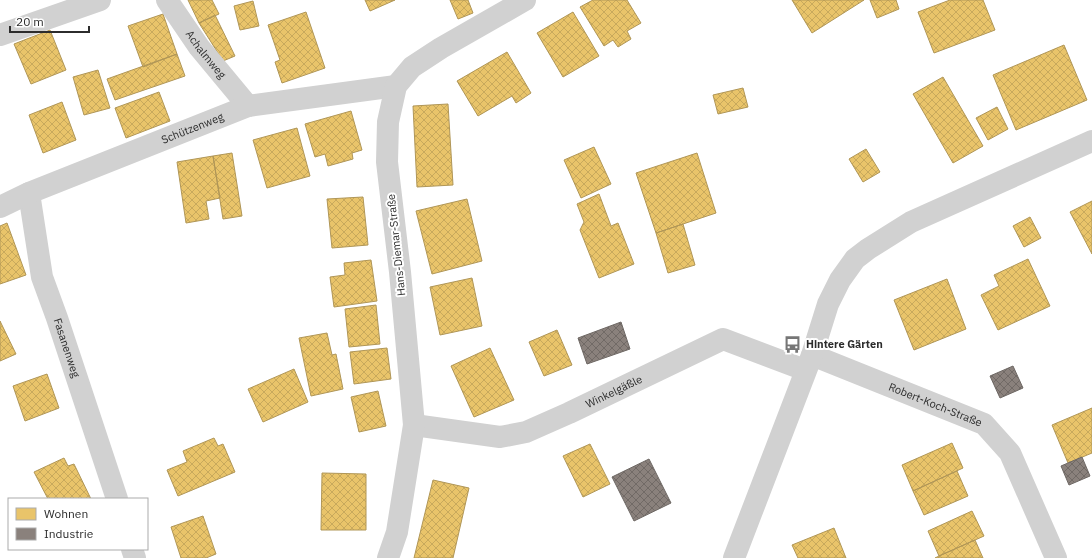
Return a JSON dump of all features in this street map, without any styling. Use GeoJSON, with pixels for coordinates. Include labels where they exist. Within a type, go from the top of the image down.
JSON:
{"type":"FeatureCollection","features":[{"type":"Feature","properties":{"kind":"street"},"geometry":{"type":"LineString","coordinates":[[0,35],[100,0]]}},
{"type":"Feature","properties":{"kind":"street","name":"Achalmweg"},"geometry":{"type":"LineString","coordinates":[[168,0],[199,47],[248,106]]}},
{"type":"Feature","properties":{"kind":"street","name":"Hans-Diemar-Straße"},"geometry":{"type":"LineString","coordinates":[[388,558],[397,532],[414,426],[400,272],[387,162],[388,122],[396,86],[412,67],[441,48],[525,0]]}},
{"type":"Feature","properties":{"kind":"street","name":"Schützenweg"},"geometry":{"type":"LineString","coordinates":[[0,207],[29,193],[248,106],[396,86]]}},
{"type":"Feature","properties":{"kind":"street"},"geometry":{"type":"LineString","coordinates":[[734,558],[808,362],[828,304],[840,280],[855,259],[911,222],[1092,141]]}},
{"type":"Feature","properties":{"kind":"street","name":"Fasanenweg"},"geometry":{"type":"LineString","coordinates":[[29,193],[42,277],[117,498]]}},
{"type":"Feature","properties":{"kind":"street","name":"Winkelgäßle"},"geometry":{"type":"LineString","coordinates":[[414,426],[500,437],[526,432],[569,414],[723,339],[808,362]]}},
{"type":"Feature","properties":{"kind":"street","name":"Robert-Koch-Straße"},"geometry":{"type":"LineString","coordinates":[[808,362],[984,424],[1010,453],[1056,558]]}},
{"type":"Feature","properties":{"kind":"building: Wohnen"},"geometry":{"type":"Polygon","coordinates":[[[188,0],[212,0],[219,14],[199,23],[188,0]]]}},
{"type":"Feature","properties":{"kind":"building: Wohnen"},"geometry":{"type":"Polygon","coordinates":[[[365,0],[395,0],[370,11],[365,0]]]}},
{"type":"Feature","properties":{"kind":"building: Wohnen"},"geometry":{"type":"Polygon","coordinates":[[[450,0],[468,0],[473,13],[458,19],[450,0]]]}},
{"type":"Feature","properties":{"kind":"building: Wohnen"},"geometry":{"type":"Polygon","coordinates":[[[593,0],[627,0],[641,23],[627,31],[631,39],[618,47],[613,40],[604,46],[580,7],[593,0]]]}},
{"type":"Feature","properties":{"kind":"building: Wohnen"},"geometry":{"type":"Polygon","coordinates":[[[792,0],[864,0],[812,33],[792,0]]]}},
{"type":"Feature","properties":{"kind":"building: Wohnen"},"geometry":{"type":"Polygon","coordinates":[[[870,0],[896,0],[899,9],[877,18],[870,0]]]}},
{"type":"Feature","properties":{"kind":"building: Wohnen"},"geometry":{"type":"Polygon","coordinates":[[[950,0],[983,0],[995,30],[934,53],[918,12],[950,0]]]}},
{"type":"Feature","properties":{"kind":"building: Wohnen"},"geometry":{"type":"Polygon","coordinates":[[[253,1],[259,26],[240,30],[234,6],[253,1]]]}},
{"type":"Feature","properties":{"kind":"building: Wohnen"},"geometry":{"type":"Polygon","coordinates":[[[306,12],[325,68],[282,83],[275,62],[280,60],[268,25],[306,12]]]}},
{"type":"Feature","properties":{"kind":"building: Wohnen"},"geometry":{"type":"Polygon","coordinates":[[[573,12],[599,56],[563,77],[537,33],[573,12]]]}},
{"type":"Feature","properties":{"kind":"building: Wohnen"},"geometry":{"type":"Polygon","coordinates":[[[163,14],[177,54],[143,67],[128,26],[163,14]]]}},
{"type":"Feature","properties":{"kind":"building: Wohnen"},"geometry":{"type":"Polygon","coordinates":[[[215,15],[235,56],[223,61],[199,23],[215,15]]]}},
{"type":"Feature","properties":{"kind":"building: Wohnen"},"geometry":{"type":"Polygon","coordinates":[[[50,30],[66,70],[31,84],[14,44],[50,30]]]}},
{"type":"Feature","properties":{"kind":"building: Wohnen"},"geometry":{"type":"Polygon","coordinates":[[[1064,45],[1087,100],[1016,130],[993,75],[1064,45]]]}},
{"type":"Feature","properties":{"kind":"building: Wohnen"},"geometry":{"type":"Polygon","coordinates":[[[507,52],[531,93],[516,103],[512,96],[478,116],[457,81],[507,52]]]}},
{"type":"Feature","properties":{"kind":"building: Wohnen"},"geometry":{"type":"Polygon","coordinates":[[[177,54],[185,76],[115,100],[107,79],[177,54]]]}},
{"type":"Feature","properties":{"kind":"building: Wohnen"},"geometry":{"type":"Polygon","coordinates":[[[98,70],[110,108],[84,115],[73,77],[98,70]]]}},
{"type":"Feature","properties":{"kind":"building: Wohnen"},"geometry":{"type":"Polygon","coordinates":[[[943,77],[983,146],[953,163],[913,94],[943,77]]]}},
{"type":"Feature","properties":{"kind":"building: Wohnen"},"geometry":{"type":"Polygon","coordinates":[[[743,88],[748,107],[718,114],[713,95],[743,88]]]}},
{"type":"Feature","properties":{"kind":"building: Wohnen"},"geometry":{"type":"Polygon","coordinates":[[[159,92],[170,121],[126,138],[115,108],[159,92]]]}},
{"type":"Feature","properties":{"kind":"building: Wohnen"},"geometry":{"type":"Polygon","coordinates":[[[62,102],[76,140],[43,153],[29,115],[62,102]]]}},
{"type":"Feature","properties":{"kind":"building: Wohnen"},"geometry":{"type":"Polygon","coordinates":[[[448,104],[453,185],[417,187],[413,106],[448,104]]]}},
{"type":"Feature","properties":{"kind":"building: Wohnen"},"geometry":{"type":"Polygon","coordinates":[[[997,107],[1008,129],[988,140],[976,118],[997,107]]]}},
{"type":"Feature","properties":{"kind":"building: Wohnen"},"geometry":{"type":"Polygon","coordinates":[[[351,111],[362,150],[352,153],[353,159],[328,166],[325,154],[315,157],[305,124],[351,111]]]}},
{"type":"Feature","properties":{"kind":"building: Wohnen"},"geometry":{"type":"Polygon","coordinates":[[[297,128],[310,176],[267,188],[253,140],[297,128]]]}},
{"type":"Feature","properties":{"kind":"building: Wohnen"},"geometry":{"type":"Polygon","coordinates":[[[594,147],[611,184],[581,198],[564,160],[594,147]]]}},
{"type":"Feature","properties":{"kind":"building: Wohnen"},"geometry":{"type":"Polygon","coordinates":[[[866,149],[880,172],[863,182],[849,159],[866,149]]]}},
{"type":"Feature","properties":{"kind":"building: Wohnen"},"geometry":{"type":"Polygon","coordinates":[[[232,153],[242,216],[223,219],[213,156],[232,153]]]}},
{"type":"Feature","properties":{"kind":"building: Wohnen"},"geometry":{"type":"Polygon","coordinates":[[[697,153],[716,213],[656,233],[636,173],[697,153]]]}},
{"type":"Feature","properties":{"kind":"building: Wohnen"},"geometry":{"type":"Polygon","coordinates":[[[213,156],[220,198],[206,201],[209,219],[186,223],[177,162],[213,156]]]}},
{"type":"Feature","properties":{"kind":"building: Wohnen"},"geometry":{"type":"Polygon","coordinates":[[[599,194],[611,226],[618,223],[634,264],[599,278],[580,230],[584,222],[577,204],[599,194]]]}},
{"type":"Feature","properties":{"kind":"building: Wohnen"},"geometry":{"type":"Polygon","coordinates":[[[363,197],[368,245],[332,248],[327,199],[363,197]]]}},
{"type":"Feature","properties":{"kind":"building: Wohnen"},"geometry":{"type":"Polygon","coordinates":[[[467,199],[482,261],[432,274],[416,211],[467,199]]]}},
{"type":"Feature","properties":{"kind":"building: Wohnen"},"geometry":{"type":"Polygon","coordinates":[[[1092,201],[1092,254],[1070,212],[1092,201]]]}},
{"type":"Feature","properties":{"kind":"building: Wohnen"},"geometry":{"type":"Polygon","coordinates":[[[1030,217],[1041,238],[1024,247],[1013,226],[1030,217]]]}},
{"type":"Feature","properties":{"kind":"building: Wohnen"},"geometry":{"type":"Polygon","coordinates":[[[7,223],[26,275],[0,284],[0,226],[7,223]]]}},
{"type":"Feature","properties":{"kind":"building: Wohnen"},"geometry":{"type":"Polygon","coordinates":[[[683,224],[695,265],[668,273],[656,233],[683,224]]]}},
{"type":"Feature","properties":{"kind":"building: Wohnen"},"geometry":{"type":"Polygon","coordinates":[[[1028,259],[1050,306],[998,330],[981,295],[999,286],[994,275],[1028,259]]]}},
{"type":"Feature","properties":{"kind":"building: Wohnen"},"geometry":{"type":"Polygon","coordinates":[[[371,260],[377,301],[334,307],[330,277],[345,275],[344,263],[371,260]]]}},
{"type":"Feature","properties":{"kind":"building: Wohnen"},"geometry":{"type":"Polygon","coordinates":[[[472,278],[482,326],[440,335],[430,287],[472,278]]]}},
{"type":"Feature","properties":{"kind":"building: Wohnen"},"geometry":{"type":"Polygon","coordinates":[[[947,279],[966,329],[914,350],[894,300],[947,279]]]}},
{"type":"Feature","properties":{"kind":"building: Wohnen"},"geometry":{"type":"Polygon","coordinates":[[[376,305],[380,344],[349,347],[345,309],[376,305]]]}},
{"type":"Feature","properties":{"kind":"building: Wohnen"},"geometry":{"type":"Polygon","coordinates":[[[0,321],[16,354],[0,361],[0,321]]]}},
{"type":"Feature","properties":{"kind":"building: Wohnen"},"geometry":{"type":"Polygon","coordinates":[[[557,330],[572,365],[544,376],[529,342],[557,330]]]}},
{"type":"Feature","properties":{"kind":"building: Wohnen"},"geometry":{"type":"Polygon","coordinates":[[[327,333],[332,355],[336,354],[343,389],[311,396],[299,338],[327,333]]]}},
{"type":"Feature","properties":{"kind":"building: Wohnen"},"geometry":{"type":"Polygon","coordinates":[[[387,348],[391,379],[354,384],[350,352],[387,348]]]}},
{"type":"Feature","properties":{"kind":"building: Wohnen"},"geometry":{"type":"Polygon","coordinates":[[[490,348],[514,400],[474,417],[451,366],[490,348]]]}},
{"type":"Feature","properties":{"kind":"building: Wohnen"},"geometry":{"type":"Polygon","coordinates":[[[294,369],[308,402],[263,422],[248,389],[294,369]]]}},
{"type":"Feature","properties":{"kind":"building: Wohnen"},"geometry":{"type":"Polygon","coordinates":[[[47,374],[59,408],[25,421],[13,386],[47,374]]]}},
{"type":"Feature","properties":{"kind":"building: Wohnen"},"geometry":{"type":"Polygon","coordinates":[[[378,391],[386,426],[359,432],[351,397],[378,391]]]}},
{"type":"Feature","properties":{"kind":"building: Wohnen"},"geometry":{"type":"Polygon","coordinates":[[[1092,408],[1092,453],[1068,463],[1052,425],[1092,408]]]}},
{"type":"Feature","properties":{"kind":"building: Wohnen"},"geometry":{"type":"Polygon","coordinates":[[[214,438],[218,446],[223,444],[235,472],[178,496],[167,470],[187,462],[183,451],[214,438]]]}},
{"type":"Feature","properties":{"kind":"building: Wohnen"},"geometry":{"type":"Polygon","coordinates":[[[952,443],[963,468],[913,491],[902,465],[952,443]]]}},
{"type":"Feature","properties":{"kind":"building: Wohnen"},"geometry":{"type":"Polygon","coordinates":[[[590,444],[610,484],[583,497],[563,456],[590,444]]]}},
{"type":"Feature","properties":{"kind":"building: Wohnen"},"geometry":{"type":"Polygon","coordinates":[[[64,458],[68,466],[74,464],[91,498],[47,498],[34,472],[64,458]]]}},
{"type":"Feature","properties":{"kind":"building: Wohnen"},"geometry":{"type":"Polygon","coordinates":[[[957,471],[968,496],[924,515],[913,491],[957,471]]]}},
{"type":"Feature","properties":{"kind":"building: Wohnen"},"geometry":{"type":"Polygon","coordinates":[[[322,473],[366,474],[366,530],[321,530],[322,473]]]}},
{"type":"Feature","properties":{"kind":"building: Wohnen"},"geometry":{"type":"Polygon","coordinates":[[[433,480],[469,488],[453,558],[414,558],[433,480]]]}},
{"type":"Feature","properties":{"kind":"building: Wohnen"},"geometry":{"type":"Polygon","coordinates":[[[972,511],[984,536],[939,556],[928,531],[972,511]]]}},
{"type":"Feature","properties":{"kind":"building: Wohnen"},"geometry":{"type":"Polygon","coordinates":[[[203,516],[216,554],[206,558],[181,558],[171,527],[203,516]]]}},
{"type":"Feature","properties":{"kind":"building: Wohnen"},"geometry":{"type":"Polygon","coordinates":[[[834,528],[846,558],[798,558],[792,545],[834,528]]]}},
{"type":"Feature","properties":{"kind":"building: Wohnen"},"geometry":{"type":"Polygon","coordinates":[[[975,540],[983,558],[935,558],[939,556],[975,540]]]}},
{"type":"Feature","properties":{"kind":"building: Industrie"},"geometry":{"type":"Polygon","coordinates":[[[621,322],[630,349],[587,364],[578,338],[621,322]]]}},
{"type":"Feature","properties":{"kind":"building: Industrie"},"geometry":{"type":"Polygon","coordinates":[[[1013,366],[1023,388],[1000,398],[990,376],[1013,366]]]}},
{"type":"Feature","properties":{"kind":"building: Industrie"},"geometry":{"type":"Polygon","coordinates":[[[1082,457],[1090,476],[1069,485],[1061,466],[1082,457]]]}},
{"type":"Feature","properties":{"kind":"building: Industrie"},"geometry":{"type":"Polygon","coordinates":[[[649,459],[671,503],[634,521],[612,477],[649,459]]]}},
{"type":"Feature","properties":{"kind":"place","name":"Hintere Gärten"},"geometry":{"type":"Point","coordinates":[793,344]}}]}
